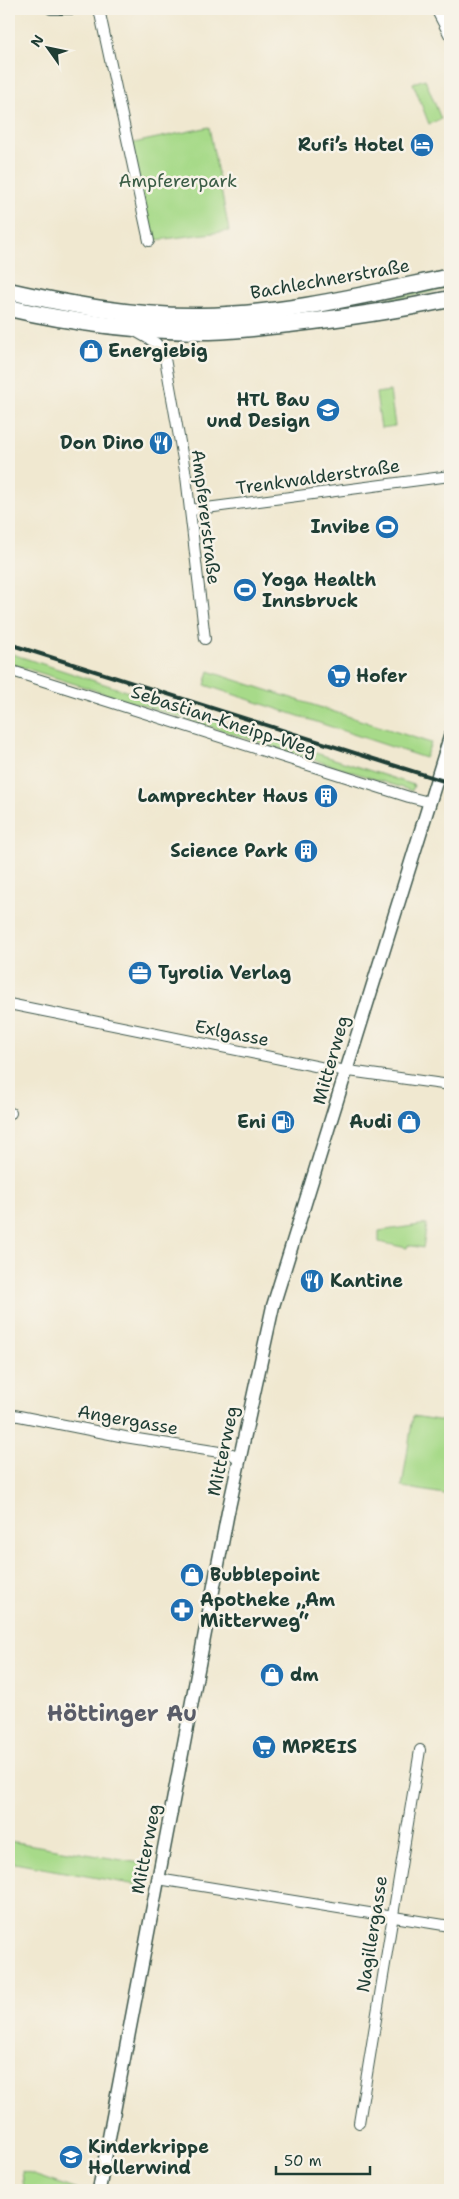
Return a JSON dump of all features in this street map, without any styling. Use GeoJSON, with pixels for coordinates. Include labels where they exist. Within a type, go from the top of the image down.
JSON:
{"type":"FeatureCollection","features":[{"type":"Feature","properties":{"kind":"main road","name":"Bachlechnerstraße"},"geometry":{"type":"LineString","coordinates":[[9,291],[73,306],[152,314],[200,316],[243,314],[322,304],[450,277]]}},
{"type":"Feature","properties":{"kind":"main road","name":"Bachlechnerstraße"},"geometry":{"type":"LineString","coordinates":[[9,308],[55,318],[130,328],[208,331],[244,329],[390,311],[450,298]]}},
{"type":"Feature","properties":{"kind":"street"},"geometry":{"type":"LineString","coordinates":[[51,9],[83,9]]}},
{"type":"Feature","properties":{"kind":"street"},"geometry":{"type":"LineString","coordinates":[[99,9],[149,241]]}},
{"type":"Feature","properties":{"kind":"street"},"geometry":{"type":"LineString","coordinates":[[436,9],[450,36]]}},
{"type":"Feature","properties":{"kind":"street","name":"Ampfererstraße"},"geometry":{"type":"LineString","coordinates":[[130,328],[156,343],[164,353],[191,510],[205,639]]}},
{"type":"Feature","properties":{"kind":"street","name":"Trenkwalderstraße"},"geometry":{"type":"LineString","coordinates":[[191,510],[450,476]]}},
{"type":"Feature","properties":{"kind":"street","name":"Sebastian-Kneipp-Weg"},"geometry":{"type":"LineString","coordinates":[[9,670],[429,802]]}},
{"type":"Feature","properties":{"kind":"street","name":"Mitterweg"},"geometry":{"type":"LineString","coordinates":[[99,2190],[228,1512],[273,1306],[340,1097],[346,1070],[450,737]]}},
{"type":"Feature","properties":{"kind":"street","name":"Exlgasse"},"geometry":{"type":"LineString","coordinates":[[9,1004],[296,1063],[450,1085]]}},
{"type":"Feature","properties":{"kind":"street","name":"Angergasse"},"geometry":{"type":"LineString","coordinates":[[9,1414],[125,1437],[232,1454],[240,1460]]}},
{"type":"Feature","properties":{"kind":"street","name":"Nagillergasse"},"geometry":{"type":"LineString","coordinates":[[359,2123],[391,1917],[420,1750]]}},
{"type":"Feature","properties":{"kind":"street"},"geometry":{"type":"LineString","coordinates":[[158,1879],[450,1926]]}},
{"type":"Feature","properties":{"kind":"green space"},"geometry":{"type":"Polygon","coordinates":[[[425,79],[441,119],[429,124],[413,83],[425,79]]]}},
{"type":"Feature","properties":{"kind":"green space","name":"Ampfererpark"},"geometry":{"type":"Polygon","coordinates":[[[209,127],[229,231],[149,241],[129,144],[209,127]]]}},
{"type":"Feature","properties":{"kind":"green space"},"geometry":{"type":"Polygon","coordinates":[[[450,285],[450,288],[328,313],[266,322],[235,324],[179,325],[130,321],[9,301],[9,298],[58,308],[132,319],[182,322],[238,321],[360,304],[450,285]]]}},
{"type":"Feature","properties":{"kind":"green space"},"geometry":{"type":"Polygon","coordinates":[[[390,391],[395,426],[381,428],[376,393],[390,391]]]}},
{"type":"Feature","properties":{"kind":"green space"},"geometry":{"type":"Polygon","coordinates":[[[9,653],[414,785],[412,791],[9,663],[9,653]]]}},
{"type":"Feature","properties":{"kind":"green space"},"geometry":{"type":"Polygon","coordinates":[[[209,671],[431,743],[425,758],[205,685],[209,671]]]}},
{"type":"Feature","properties":{"kind":"green space"},"geometry":{"type":"Polygon","coordinates":[[[427,1224],[423,1248],[408,1245],[407,1248],[379,1242],[379,1231],[427,1224]]]}},
{"type":"Feature","properties":{"kind":"green space"},"geometry":{"type":"Polygon","coordinates":[[[413,1416],[450,1422],[450,1495],[402,1487],[413,1416]]]}},
{"type":"Feature","properties":{"kind":"green space"},"geometry":{"type":"Polygon","coordinates":[[[9,1841],[152,1865],[148,1882],[142,1886],[9,1862],[9,1841]]]}},
{"type":"Feature","properties":{"kind":"green space"},"geometry":{"type":"Polygon","coordinates":[[[22,2171],[77,2190],[24,2190],[22,2171]]]}},
{"type":"Feature","properties":{"kind":"railway"},"geometry":{"type":"LineString","coordinates":[[9,644],[450,783]]}},
{"type":"Feature","properties":{"kind":"place","name":"Rufi’s Hotel"},"geometry":{"type":"Point","coordinates":[422,145]}},
{"type":"Feature","properties":{"kind":"place","name":"Energiebig"},"geometry":{"type":"Point","coordinates":[91,351]}},
{"type":"Feature","properties":{"kind":"place","name":"HTL Bau und Design"},"geometry":{"type":"Point","coordinates":[328,410]}},
{"type":"Feature","properties":{"kind":"place","name":"Don Dino"},"geometry":{"type":"Point","coordinates":[161,443]}},
{"type":"Feature","properties":{"kind":"place","name":"Invibe"},"geometry":{"type":"Point","coordinates":[387,527]}},
{"type":"Feature","properties":{"kind":"place","name":"Yoga Health Innsbruck"},"geometry":{"type":"Point","coordinates":[245,590]}},
{"type":"Feature","properties":{"kind":"place","name":"Hofer"},"geometry":{"type":"Point","coordinates":[339,676]}},
{"type":"Feature","properties":{"kind":"place","name":"Lamprechter Haus"},"geometry":{"type":"Point","coordinates":[326,796]}},
{"type":"Feature","properties":{"kind":"place","name":"Science Park"},"geometry":{"type":"Point","coordinates":[306,851]}},
{"type":"Feature","properties":{"kind":"place","name":"Tyrolia Verlag"},"geometry":{"type":"Point","coordinates":[140,973]}},
{"type":"Feature","properties":{"kind":"place","name":"Eni"},"geometry":{"type":"Point","coordinates":[283,1122]}},
{"type":"Feature","properties":{"kind":"place","name":"Audi"},"geometry":{"type":"Point","coordinates":[409,1122]}},
{"type":"Feature","properties":{"kind":"place","name":"Kantine"},"geometry":{"type":"Point","coordinates":[312,1281]}},
{"type":"Feature","properties":{"kind":"place","name":"Bubblepoint"},"geometry":{"type":"Point","coordinates":[192,1575]}},
{"type":"Feature","properties":{"kind":"place","name":"Apotheke „Am Mitterweg“"},"geometry":{"type":"Point","coordinates":[182,1610]}},
{"type":"Feature","properties":{"kind":"place","name":"dm"},"geometry":{"type":"Point","coordinates":[272,1675]}},
{"type":"Feature","properties":{"kind":"place","name":"MPREIS"},"geometry":{"type":"Point","coordinates":[264,1747]}},
{"type":"Feature","properties":{"kind":"place","name":"Kinderkrippe Hollerwind"},"geometry":{"type":"Point","coordinates":[71,2157]}},
{"type":"Feature","properties":{"kind":"district","name":"Höttinger Au"},"geometry":{"type":"Point","coordinates":[122,1713]}}]}
